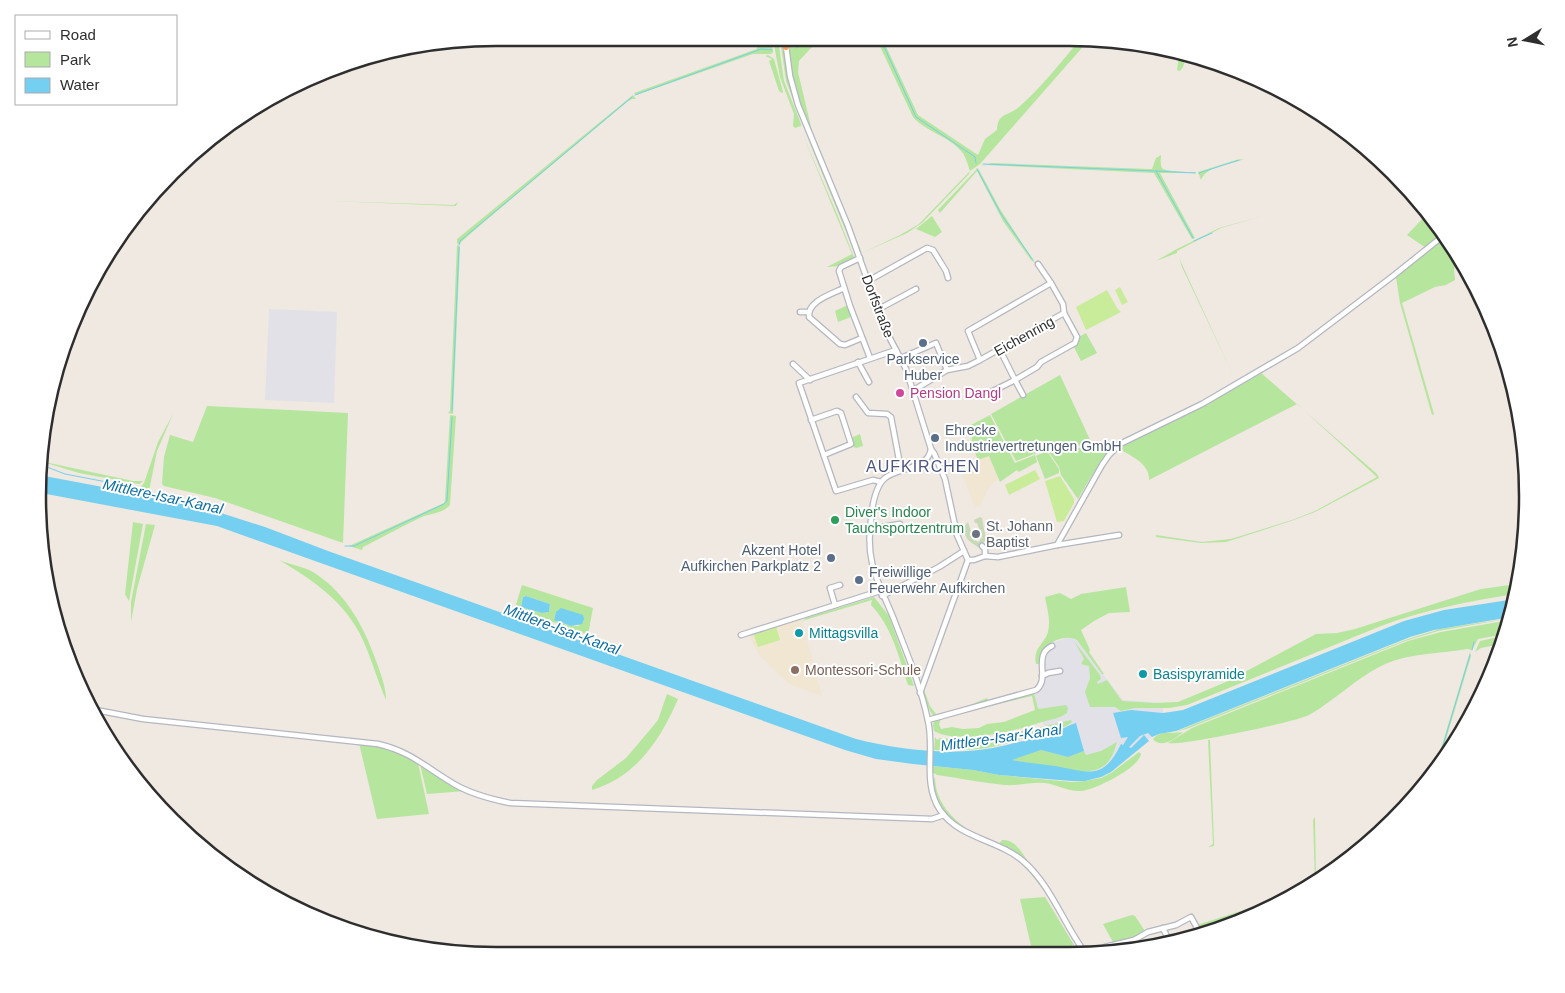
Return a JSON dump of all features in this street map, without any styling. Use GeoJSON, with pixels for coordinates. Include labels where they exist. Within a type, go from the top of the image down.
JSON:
{"type":"FeatureCollection","features":[{"type":"Feature","properties":{"kind":"street","name":"Dorfstraße"},"geometry":{"type":"LineString","coordinates":[[786,47],[790,76],[798,105],[848,226],[877,310],[901,358],[914,390],[931,449],[930,455]]}},
{"type":"Feature","properties":{"kind":"street"},"geometry":{"type":"LineString","coordinates":[[1057,545],[1102,465],[1114,450],[1123,443],[1202,404],[1298,348],[1439,240]]}},
{"type":"Feature","properties":{"kind":"street"},"geometry":{"type":"LineString","coordinates":[[868,281],[927,248],[933,250],[946,271],[948,278]]}},
{"type":"Feature","properties":{"kind":"street"},"geometry":{"type":"LineString","coordinates":[[860,258],[839,269],[844,288],[870,358]]}},
{"type":"Feature","properties":{"kind":"street","name":"Eichenring"},"geometry":{"type":"LineString","coordinates":[[914,390],[947,370],[968,366],[1000,350],[1064,313],[1064,304],[1038,264]]}},
{"type":"Feature","properties":{"kind":"street","name":"Eichenring"},"geometry":{"type":"LineString","coordinates":[[980,360],[968,331],[1051,283]]}},
{"type":"Feature","properties":{"kind":"street"},"geometry":{"type":"LineString","coordinates":[[808,312],[819,300],[844,288]]}},
{"type":"Feature","properties":{"kind":"street"},"geometry":{"type":"LineString","coordinates":[[877,310],[916,288]]}},
{"type":"Feature","properties":{"kind":"street"},"geometry":{"type":"LineString","coordinates":[[800,312],[808,312]]}},
{"type":"Feature","properties":{"kind":"street"},"geometry":{"type":"LineString","coordinates":[[808,312],[811,320],[840,344],[862,338]]}},
{"type":"Feature","properties":{"kind":"street"},"geometry":{"type":"LineString","coordinates":[[993,391],[1037,368],[1041,362],[1075,343],[1077,337],[1064,313]]}},
{"type":"Feature","properties":{"kind":"street"},"geometry":{"type":"LineString","coordinates":[[901,358],[936,343],[947,370]]}},
{"type":"Feature","properties":{"kind":"street"},"geometry":{"type":"LineString","coordinates":[[882,482],[873,480],[836,491],[799,383],[826,376],[833,370],[896,350]]}},
{"type":"Feature","properties":{"kind":"street"},"geometry":{"type":"LineString","coordinates":[[1000,350],[1023,394]]}},
{"type":"Feature","properties":{"kind":"street"},"geometry":{"type":"LineString","coordinates":[[858,362],[869,382]]}},
{"type":"Feature","properties":{"kind":"street"},"geometry":{"type":"LineString","coordinates":[[793,364],[810,380]]}},
{"type":"Feature","properties":{"kind":"street"},"geometry":{"type":"LineString","coordinates":[[856,397],[868,413],[887,414],[891,417],[901,470]]}},
{"type":"Feature","properties":{"kind":"street"},"geometry":{"type":"LineString","coordinates":[[811,420],[838,411],[841,413],[851,444],[824,455]]}},
{"type":"Feature","properties":{"kind":"street"},"geometry":{"type":"LineString","coordinates":[[920,693],[968,560],[957,535],[945,479],[931,449]]}},
{"type":"Feature","properties":{"kind":"street"},"geometry":{"type":"LineString","coordinates":[[937,460],[930,455],[923,462],[886,477],[875,499],[870,529],[870,557],[881,593],[899,633],[928,720],[931,733],[930,771],[934,795],[944,815],[960,829],[1010,852],[1026,863],[1045,888],[1080,947]]}},
{"type":"Feature","properties":{"kind":"street"},"geometry":{"type":"LineString","coordinates":[[870,529],[900,524]]}},
{"type":"Feature","properties":{"kind":"street"},"geometry":{"type":"LineString","coordinates":[[968,560],[985,556],[998,557],[1119,535]]}},
{"type":"Feature","properties":{"kind":"street"},"geometry":{"type":"LineString","coordinates":[[982,546],[985,549],[985,556]]}},
{"type":"Feature","properties":{"kind":"street"},"geometry":{"type":"LineString","coordinates":[[741,635],[835,605],[881,593],[939,567],[964,551]]}},
{"type":"Feature","properties":{"kind":"street"},"geometry":{"type":"LineString","coordinates":[[835,605],[830,588],[840,585]]}},
{"type":"Feature","properties":{"kind":"street"},"geometry":{"type":"LineString","coordinates":[[928,720],[1030,693],[1040,687],[1042,656],[1045,650],[1052,646]]}},
{"type":"Feature","properties":{"kind":"street"},"geometry":{"type":"LineString","coordinates":[[1042,676],[1060,671]]}},
{"type":"Feature","properties":{"kind":"street"},"geometry":{"type":"LineString","coordinates":[[101,711],[143,719],[347,740],[387,746],[417,759],[453,784],[469,792],[510,803],[932,819],[944,815]]}},
{"type":"Feature","properties":{"kind":"street"},"geometry":{"type":"LineString","coordinates":[[1116,944],[1134,940],[1148,932],[1176,925],[1192,918],[1197,928]]}},
{"type":"Feature","properties":{"kind":"street"},"geometry":{"type":"LineString","coordinates":[[1163,928],[1166,935]]}},
{"type":"Feature","properties":{"kind":"shaded area"},"geometry":{"type":"Polygon","coordinates":[[[269,309],[337,312],[334,403],[265,400],[269,309]]]}},
{"type":"Feature","properties":{"kind":"shaded area"},"geometry":{"type":"Polygon","coordinates":[[[989,456],[999,478],[987,490],[981,504],[975,508],[961,470],[976,463],[975,461],[989,456]]]}},
{"type":"Feature","properties":{"kind":"shaded area","name":"Montessori-Schule"},"geometry":{"type":"Polygon","coordinates":[[[800,616],[822,696],[789,684],[760,656],[748,634],[800,616]]]}},
{"type":"Feature","properties":{"kind":"shaded area"},"geometry":{"type":"Polygon","coordinates":[[[1066,638],[1077,640],[1123,700],[1163,703],[1159,734],[1152,737],[1111,772],[1101,777],[1085,781],[1072,781],[1018,777],[995,748],[1047,734],[1033,689],[1039,681],[1042,651],[1051,643],[1066,638]]]}},
{"type":"Feature","properties":{"kind":"green space"},"geometry":{"type":"Polygon","coordinates":[[[757,46],[772,46],[773,52],[771,54],[753,54],[636,95],[634,93],[757,49],[757,46]]]}},
{"type":"Feature","properties":{"kind":"green space"},"geometry":{"type":"Polygon","coordinates":[[[774,46],[779,46],[784,81],[801,126],[795,128],[793,126],[794,114],[780,77],[774,46]]]}},
{"type":"Feature","properties":{"kind":"green space"},"geometry":{"type":"Polygon","coordinates":[[[781,46],[783,46],[789,79],[801,120],[786,81],[781,46]]]}},
{"type":"Feature","properties":{"kind":"green space"},"geometry":{"type":"Polygon","coordinates":[[[790,46],[816,46],[811,48],[799,61],[798,72],[812,131],[862,253],[853,236],[806,122],[792,77],[789,57],[790,46]]]}},
{"type":"Feature","properties":{"kind":"green space"},"geometry":{"type":"Polygon","coordinates":[[[880,46],[886,46],[918,115],[978,155],[985,139],[997,130],[999,120],[1027,100],[1075,46],[1083,47],[980,164],[970,171],[965,156],[957,147],[924,127],[913,117],[880,46]]]}},
{"type":"Feature","properties":{"kind":"green space"},"geometry":{"type":"Polygon","coordinates":[[[768,55],[774,59],[782,93],[779,91],[769,61],[772,59],[765,56],[768,55]]]}},
{"type":"Feature","properties":{"kind":"green space"},"geometry":{"type":"Polygon","coordinates":[[[1178,60],[1185,62],[1180,71],[1177,70],[1178,60]]]}},
{"type":"Feature","properties":{"kind":"green space"},"geometry":{"type":"Polygon","coordinates":[[[633,95],[636,99],[627,102],[484,222],[460,245],[457,243],[457,239],[633,95]]]}},
{"type":"Feature","properties":{"kind":"green space"},"geometry":{"type":"Polygon","coordinates":[[[802,133],[854,257],[840,266],[827,267],[852,254],[802,133]]]}},
{"type":"Feature","properties":{"kind":"green space"},"geometry":{"type":"Polygon","coordinates":[[[806,134],[835,200],[856,256],[806,134]]]}},
{"type":"Feature","properties":{"kind":"green space"},"geometry":{"type":"Polygon","coordinates":[[[1161,155],[1161,165],[1164,169],[1178,172],[1196,172],[1160,173],[1195,238],[1192,239],[1154,173],[980,166],[992,163],[1152,169],[1156,158],[1161,155]]]}},
{"type":"Feature","properties":{"kind":"green space"},"geometry":{"type":"Polygon","coordinates":[[[1244,159],[1214,168],[1208,171],[1201,180],[1198,172],[1244,159]]]}},
{"type":"Feature","properties":{"kind":"green space"},"geometry":{"type":"Polygon","coordinates":[[[978,168],[1000,209],[1035,263],[1003,221],[977,171],[940,213],[938,210],[978,168]]]}},
{"type":"Feature","properties":{"kind":"green space"},"geometry":{"type":"Polygon","coordinates":[[[970,171],[922,223],[907,233],[862,253],[919,224],[970,171]]]}},
{"type":"Feature","properties":{"kind":"green space"},"geometry":{"type":"Polygon","coordinates":[[[331,201],[454,205],[458,202],[456,206],[331,201]]]}},
{"type":"Feature","properties":{"kind":"green space"},"geometry":{"type":"Polygon","coordinates":[[[1266,215],[1221,228],[1177,251],[1177,253],[1156,261],[1219,228],[1266,215]]]}},
{"type":"Feature","properties":{"kind":"green space"},"geometry":{"type":"Polygon","coordinates":[[[932,216],[942,232],[935,237],[916,229],[932,216]]]}},
{"type":"Feature","properties":{"kind":"green space"},"geometry":{"type":"Polygon","coordinates":[[[1423,218],[1438,238],[1426,248],[1407,235],[1423,218]]]}},
{"type":"Feature","properties":{"kind":"green space"},"geometry":{"type":"Polygon","coordinates":[[[1440,241],[1455,266],[1455,280],[1446,285],[1435,287],[1402,303],[1434,414],[1432,415],[1400,303],[1396,277],[1440,241]]]}},
{"type":"Feature","properties":{"kind":"green space"},"geometry":{"type":"Polygon","coordinates":[[[457,245],[460,247],[453,414],[448,413],[450,411],[457,245]]]}},
{"type":"Feature","properties":{"kind":"green space"},"geometry":{"type":"Polygon","coordinates":[[[1179,258],[1232,373],[1182,267],[1179,258]]]}},
{"type":"Feature","properties":{"kind":"green space"},"geometry":{"type":"Polygon","coordinates":[[[1120,287],[1128,302],[1122,305],[1115,290],[1120,287]]]}},
{"type":"Feature","properties":{"kind":"green space"},"geometry":{"type":"Polygon","coordinates":[[[1107,290],[1121,312],[1086,330],[1076,307],[1107,290]]]}},
{"type":"Feature","properties":{"kind":"green space"},"geometry":{"type":"Polygon","coordinates":[[[848,305],[851,317],[838,322],[835,311],[848,305]]]}},
{"type":"Feature","properties":{"kind":"green space"},"geometry":{"type":"Polygon","coordinates":[[[1086,333],[1097,353],[1081,361],[1074,347],[1078,343],[1079,337],[1086,333]]]}},
{"type":"Feature","properties":{"kind":"green space"},"geometry":{"type":"Polygon","coordinates":[[[1261,373],[1297,404],[1149,480],[1143,465],[1118,448],[1261,373]]]}},
{"type":"Feature","properties":{"kind":"green space"},"geometry":{"type":"Polygon","coordinates":[[[1060,375],[1092,444],[1047,449],[1016,461],[991,414],[1060,375]]]}},
{"type":"Feature","properties":{"kind":"green space"},"geometry":{"type":"Polygon","coordinates":[[[207,406],[348,413],[343,543],[215,498],[162,484],[164,457],[170,435],[193,442],[207,406]]]}},
{"type":"Feature","properties":{"kind":"green space"},"geometry":{"type":"Polygon","coordinates":[[[1305,412],[1377,474],[1379,478],[1315,512],[1226,542],[1201,543],[1156,537],[1156,535],[1202,542],[1231,539],[1315,511],[1377,477],[1305,412]]]}},
{"type":"Feature","properties":{"kind":"green space"},"geometry":{"type":"Polygon","coordinates":[[[173,414],[157,451],[149,491],[141,487],[158,442],[173,414]]]}},
{"type":"Feature","properties":{"kind":"green space"},"geometry":{"type":"Polygon","coordinates":[[[450,415],[456,416],[450,505],[441,511],[424,516],[401,527],[363,547],[362,550],[349,546],[444,503],[450,415]]]}},
{"type":"Feature","properties":{"kind":"green space"},"geometry":{"type":"Polygon","coordinates":[[[990,415],[1015,463],[1035,455],[1037,462],[1019,472],[1017,470],[1000,482],[989,456],[978,460],[972,445],[971,425],[990,415]]]}},
{"type":"Feature","properties":{"kind":"green space"},"geometry":{"type":"Polygon","coordinates":[[[860,434],[863,446],[856,448],[851,438],[860,434]]]}},
{"type":"Feature","properties":{"kind":"green space"},"geometry":{"type":"Polygon","coordinates":[[[1118,444],[1101,463],[1078,499],[1061,475],[1059,467],[1048,451],[1118,444]]]}},
{"type":"Feature","properties":{"kind":"green space"},"geometry":{"type":"Polygon","coordinates":[[[1047,451],[1059,469],[1059,473],[1045,479],[1036,456],[1047,451]]]}},
{"type":"Feature","properties":{"kind":"green space"},"geometry":{"type":"Polygon","coordinates":[[[47,463],[133,481],[143,481],[139,484],[79,473],[47,463]]]}},
{"type":"Feature","properties":{"kind":"green space"},"geometry":{"type":"Polygon","coordinates":[[[1035,470],[1040,479],[1009,495],[1005,485],[1035,470]]]}},
{"type":"Feature","properties":{"kind":"green space"},"geometry":{"type":"Polygon","coordinates":[[[1060,476],[1074,499],[1074,503],[1064,521],[1057,522],[1045,481],[1060,476]]]}},
{"type":"Feature","properties":{"kind":"green space"},"geometry":{"type":"Polygon","coordinates":[[[982,518],[986,539],[978,547],[968,540],[964,527],[968,522],[974,541],[980,541],[982,538],[977,523],[974,520],[982,518]]]}},
{"type":"Feature","properties":{"kind":"green space"},"geometry":{"type":"Polygon","coordinates":[[[133,522],[143,524],[129,601],[125,594],[133,522]]]}},
{"type":"Feature","properties":{"kind":"green space"},"geometry":{"type":"Polygon","coordinates":[[[146,524],[155,525],[137,589],[131,622],[131,602],[146,524]]]}},
{"type":"Feature","properties":{"kind":"green space"},"geometry":{"type":"Polygon","coordinates":[[[279,560],[316,574],[327,582],[345,601],[359,622],[370,646],[385,689],[386,700],[363,640],[343,609],[324,590],[279,560]]]}},
{"type":"Feature","properties":{"kind":"green space"},"geometry":{"type":"Polygon","coordinates":[[[522,585],[593,608],[588,635],[545,619],[541,620],[515,608],[522,585]],[[526,596],[523,597],[521,607],[542,613],[549,612],[550,604],[526,596]],[[556,612],[554,619],[557,621],[567,625],[580,626],[556,612]]]}},
{"type":"Feature","properties":{"kind":"green space"},"geometry":{"type":"Polygon","coordinates":[[[1510,585],[1507,595],[1447,607],[1397,620],[1187,705],[1169,708],[1135,708],[1121,711],[1115,707],[1090,707],[1085,692],[1090,678],[1089,666],[1081,664],[1084,659],[1074,641],[1100,675],[1101,679],[1097,682],[1098,684],[1107,680],[1122,701],[1178,702],[1226,682],[1316,634],[1337,633],[1355,629],[1481,589],[1510,585]]]}},
{"type":"Feature","properties":{"kind":"green space"},"geometry":{"type":"Polygon","coordinates":[[[1126,587],[1130,612],[1109,613],[1081,630],[1090,650],[1089,652],[1104,674],[1102,674],[1077,640],[1073,638],[1063,638],[1053,642],[1045,648],[1040,656],[1039,664],[1036,664],[1036,654],[1049,628],[1045,597],[1060,593],[1071,599],[1081,594],[1126,587]]]}},
{"type":"Feature","properties":{"kind":"green space"},"geometry":{"type":"Polygon","coordinates":[[[874,597],[889,616],[914,686],[908,685],[890,633],[871,605],[872,600],[802,622],[806,618],[874,597]]]}},
{"type":"Feature","properties":{"kind":"green space"},"geometry":{"type":"Polygon","coordinates":[[[1501,620],[1438,631],[1405,641],[1175,732],[1405,640],[1440,629],[1501,620]]]}},
{"type":"Feature","properties":{"kind":"green space"},"geometry":{"type":"Polygon","coordinates":[[[1501,622],[1497,636],[1478,639],[1472,650],[1412,656],[1391,662],[1362,677],[1309,715],[1238,733],[1193,741],[1168,743],[1192,728],[1408,641],[1441,632],[1501,622]]]}},
{"type":"Feature","properties":{"kind":"green space"},"geometry":{"type":"Polygon","coordinates":[[[776,626],[780,640],[758,647],[753,633],[776,626]]]}},
{"type":"Feature","properties":{"kind":"green space"},"geometry":{"type":"Polygon","coordinates":[[[1496,638],[1493,646],[1481,648],[1475,652],[1480,641],[1496,638]]]}},
{"type":"Feature","properties":{"kind":"green space"},"geometry":{"type":"Polygon","coordinates":[[[1470,652],[1471,656],[1444,745],[1440,751],[1470,652]]]}},
{"type":"Feature","properties":{"kind":"green space"},"geometry":{"type":"Polygon","coordinates":[[[924,690],[930,706],[936,714],[965,707],[987,698],[989,702],[934,717],[930,711],[923,692],[924,690]]]}},
{"type":"Feature","properties":{"kind":"green space"},"geometry":{"type":"Polygon","coordinates":[[[1034,693],[1038,709],[1066,705],[1068,708],[1067,713],[1058,718],[988,735],[958,737],[934,731],[933,724],[935,720],[947,717],[941,719],[939,724],[941,729],[952,727],[963,729],[979,728],[987,724],[1004,722],[1035,710],[1032,696],[955,715],[1034,693]]]}},
{"type":"Feature","properties":{"kind":"green space"},"geometry":{"type":"Polygon","coordinates":[[[667,694],[678,699],[664,728],[645,755],[622,776],[592,790],[592,786],[597,780],[626,758],[658,720],[667,694]]]}},
{"type":"Feature","properties":{"kind":"green space"},"geometry":{"type":"Polygon","coordinates":[[[1071,720],[1072,722],[1060,729],[997,746],[966,750],[934,750],[935,737],[937,740],[940,738],[962,740],[996,737],[1071,720]]]}},
{"type":"Feature","properties":{"kind":"green space"},"geometry":{"type":"Polygon","coordinates":[[[1183,732],[1164,743],[1156,742],[1153,739],[1163,733],[1183,732]]]}},
{"type":"Feature","properties":{"kind":"green space"},"geometry":{"type":"Polygon","coordinates":[[[1208,740],[1210,740],[1214,846],[1208,847],[1213,844],[1208,740]]]}},
{"type":"Feature","properties":{"kind":"green space"},"geometry":{"type":"Polygon","coordinates":[[[1117,742],[1106,764],[1091,771],[1083,772],[1011,760],[1041,750],[1068,757],[1084,751],[1086,755],[1101,751],[1117,742]]]}},
{"type":"Feature","properties":{"kind":"green space"},"geometry":{"type":"Polygon","coordinates":[[[359,743],[390,750],[418,763],[429,814],[377,819],[359,743]]]}},
{"type":"Feature","properties":{"kind":"green space"},"geometry":{"type":"Polygon","coordinates":[[[1139,752],[1141,754],[1138,760],[1125,772],[1106,783],[1081,791],[1044,783],[997,784],[937,775],[932,772],[932,766],[999,775],[1071,782],[1085,781],[1101,778],[1111,773],[1139,752]]]}},
{"type":"Feature","properties":{"kind":"green space"},"geometry":{"type":"Polygon","coordinates":[[[420,764],[465,791],[427,794],[420,764]]]}},
{"type":"Feature","properties":{"kind":"green space"},"geometry":{"type":"Polygon","coordinates":[[[935,777],[938,795],[942,803],[952,817],[973,834],[955,822],[941,806],[934,788],[935,777]]]}},
{"type":"Feature","properties":{"kind":"green space"},"geometry":{"type":"Polygon","coordinates":[[[1315,817],[1315,874],[1313,820],[1315,817]]]}},
{"type":"Feature","properties":{"kind":"green space"},"geometry":{"type":"Polygon","coordinates":[[[944,819],[966,834],[1001,850],[1023,863],[1040,881],[1046,893],[1017,860],[968,836],[944,819]]]}},
{"type":"Feature","properties":{"kind":"green space"},"geometry":{"type":"Polygon","coordinates":[[[1002,840],[1010,841],[1014,844],[1020,849],[1027,860],[999,844],[1002,840]]]}},
{"type":"Feature","properties":{"kind":"green space"},"geometry":{"type":"Polygon","coordinates":[[[1045,897],[1074,945],[1067,947],[1031,947],[1020,899],[1045,897]]]}},
{"type":"Feature","properties":{"kind":"green space"},"geometry":{"type":"Polygon","coordinates":[[[1250,908],[1213,923],[1198,927],[1197,925],[1250,908]]]}},
{"type":"Feature","properties":{"kind":"green space"},"geometry":{"type":"Polygon","coordinates":[[[1132,915],[1135,916],[1145,931],[1132,938],[1113,942],[1103,924],[1132,915]]]}},
{"type":"Feature","properties":{"kind":"water"},"geometry":{"type":"Polygon","coordinates":[[[47,476],[193,504],[265,527],[856,739],[893,747],[950,752],[969,751],[988,749],[1037,738],[1076,723],[1084,751],[1068,757],[1041,750],[1012,760],[1086,771],[1101,769],[1108,764],[1128,737],[1121,738],[1113,713],[1131,710],[1163,713],[1183,710],[1404,621],[1444,610],[1506,600],[1501,619],[1434,630],[1410,637],[1176,731],[1152,737],[1148,733],[1140,736],[1129,747],[1131,748],[1144,735],[1149,741],[1111,772],[1085,781],[1072,781],[999,775],[973,770],[876,759],[845,750],[217,526],[46,494],[47,476]]]}},
{"type":"Feature","properties":{"kind":"water"},"geometry":{"type":"Polygon","coordinates":[[[526,596],[550,604],[549,612],[542,613],[521,607],[523,597],[526,596]]]}},
{"type":"Feature","properties":{"kind":"water"},"geometry":{"type":"Polygon","coordinates":[[[561,608],[583,615],[582,624],[571,626],[554,620],[556,612],[561,608]]]}},
{"type":"Feature","properties":{"kind":"waterway"},"geometry":{"type":"LineString","coordinates":[[884,46],[916,117],[975,157],[976,163]]}},
{"type":"Feature","properties":{"kind":"waterway"},"geometry":{"type":"LineString","coordinates":[[635,95],[761,49],[772,50]]}},
{"type":"Feature","properties":{"kind":"waterway"},"geometry":{"type":"LineString","coordinates":[[459,245],[460,241],[632,97]]}},
{"type":"Feature","properties":{"kind":"waterway"},"geometry":{"type":"LineString","coordinates":[[1199,173],[1239,160]]}},
{"type":"Feature","properties":{"kind":"waterway"},"geometry":{"type":"LineString","coordinates":[[983,164],[1156,171],[1193,238]]}},
{"type":"Feature","properties":{"kind":"waterway"},"geometry":{"type":"LineString","coordinates":[[977,169],[1001,214],[1033,260]]}},
{"type":"Feature","properties":{"kind":"waterway"},"geometry":{"type":"LineString","coordinates":[[1156,171],[1195,173]]}},
{"type":"Feature","properties":{"kind":"waterway"},"geometry":{"type":"LineString","coordinates":[[1194,241],[1212,233]]}},
{"type":"Feature","properties":{"kind":"waterway"},"geometry":{"type":"LineString","coordinates":[[452,411],[459,247]]}},
{"type":"Feature","properties":{"kind":"waterway"},"geometry":{"type":"LineString","coordinates":[[345,546],[354,546],[447,501],[452,417]]}},
{"type":"Feature","properties":{"kind":"waterway","name":"Mittlere-Isar-Kanal"},"geometry":{"type":"LineString","coordinates":[[47,467],[65,474],[138,488]]}},
{"type":"Feature","properties":{"kind":"waterway"},"geometry":{"type":"LineString","coordinates":[[1472,650],[1474,642]]}},
{"type":"Feature","properties":{"kind":"waterway"},"geometry":{"type":"LineString","coordinates":[[1442,748],[1470,655]]}},
{"type":"Feature","properties":{"kind":"place","name":"Parkservice Huber"},"geometry":{"type":"Point","coordinates":[923,343]}},
{"type":"Feature","properties":{"kind":"place","name":"Pension Dangl"},"geometry":{"type":"Point","coordinates":[900,393]}},
{"type":"Feature","properties":{"kind":"place","name":"Ehrecke Industrievertretungen GmbH"},"geometry":{"type":"Point","coordinates":[935,438]}},
{"type":"Feature","properties":{"kind":"place","name":"Diver's Indoor Tauchsportzentrum"},"geometry":{"type":"Point","coordinates":[835,520]}},
{"type":"Feature","properties":{"kind":"place","name":"St. Johann Baptist"},"geometry":{"type":"Point","coordinates":[976,534]}},
{"type":"Feature","properties":{"kind":"place","name":"Akzent Hotel Aufkirchen Parkplatz 2"},"geometry":{"type":"Point","coordinates":[831,558]}},
{"type":"Feature","properties":{"kind":"place","name":"Freiwillige Feuerwehr Aufkirchen"},"geometry":{"type":"Point","coordinates":[859,580]}},
{"type":"Feature","properties":{"kind":"place","name":"Mittagsvilla"},"geometry":{"type":"Point","coordinates":[799,633]}},
{"type":"Feature","properties":{"kind":"place","name":"Montessori-Schule"},"geometry":{"type":"Point","coordinates":[795,670]}},
{"type":"Feature","properties":{"kind":"place","name":"Basispyramide"},"geometry":{"type":"Point","coordinates":[1143,674]}},
{"type":"Feature","properties":{"kind":"district","name":"AUFKIRCHEN"},"geometry":{"type":"Point","coordinates":[923,466]}}]}
